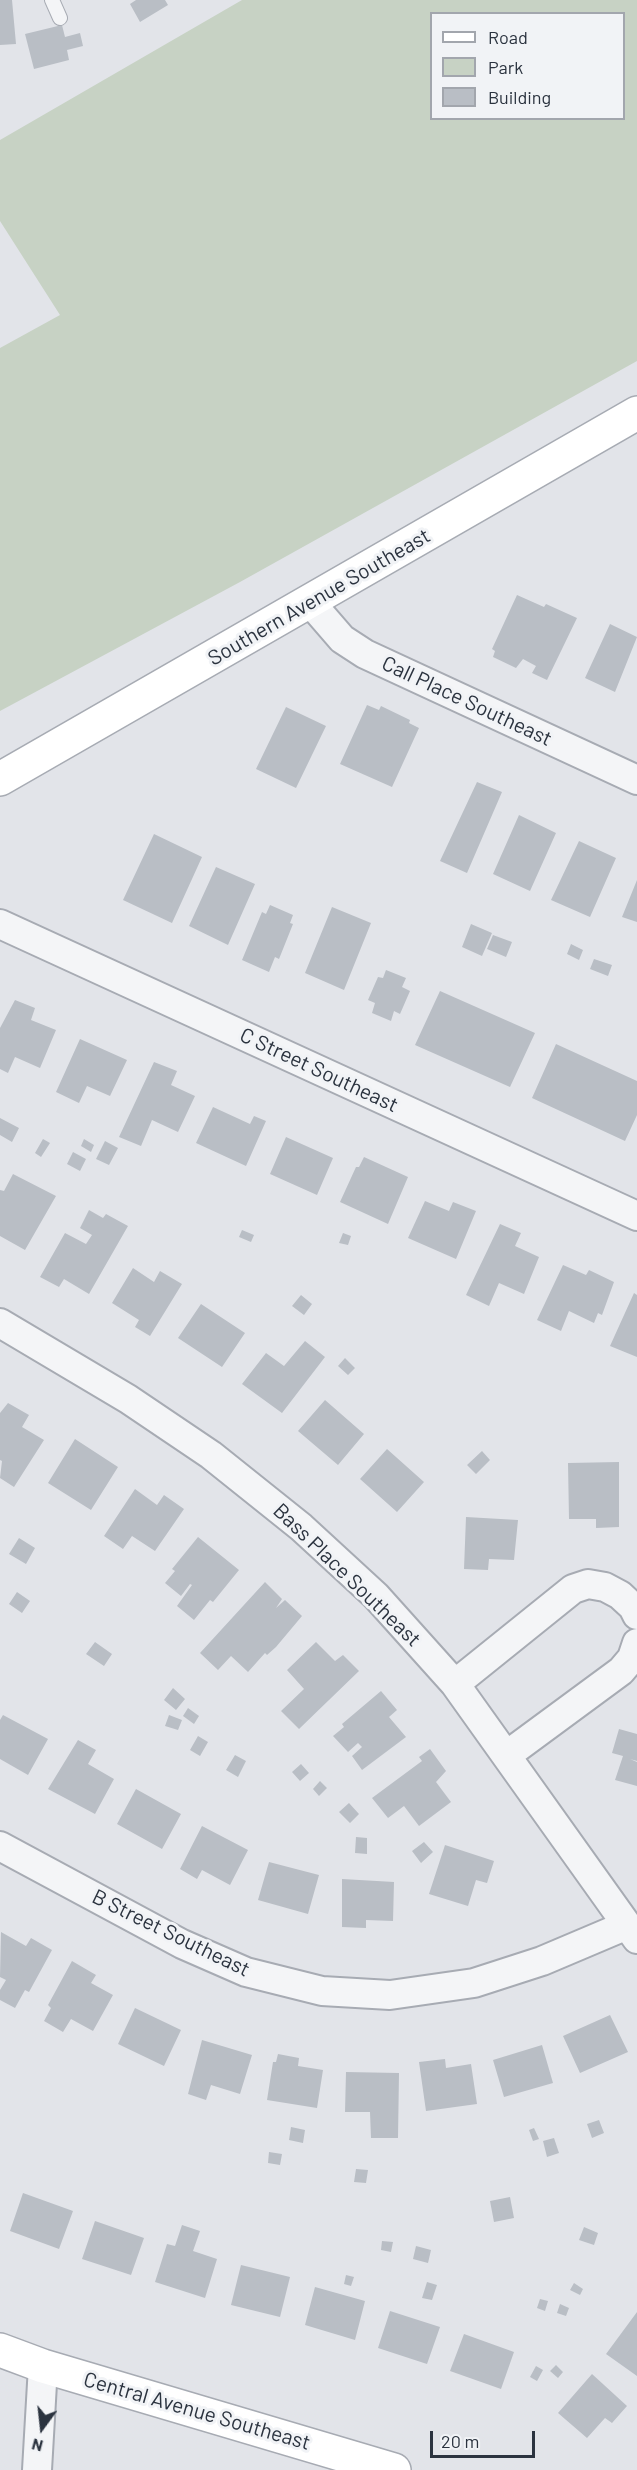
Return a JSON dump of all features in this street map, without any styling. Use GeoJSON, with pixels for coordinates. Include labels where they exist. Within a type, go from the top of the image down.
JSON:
{"type":"FeatureCollection","features":[{"type":"Feature","properties":{"kind":"main road","name":"Southern Avenue Southeast"},"geometry":{"type":"LineString","coordinates":[[0,779],[637,413]]}},
{"type":"Feature","properties":{"kind":"main road","name":"Central Avenue Southeast"},"geometry":{"type":"LineString","coordinates":[[0,2350],[43,2366],[394,2470]]}},
{"type":"Feature","properties":{"kind":"street","name":"Call Place Southeast"},"geometry":{"type":"LineString","coordinates":[[310,602],[342,639],[365,654],[637,780]]}},
{"type":"Feature","properties":{"kind":"street","name":"C Street Southeast"},"geometry":{"type":"LineString","coordinates":[[0,924],[637,1216]]}},
{"type":"Feature","properties":{"kind":"street","name":"Bass Place Southeast"},"geometry":{"type":"LineString","coordinates":[[0,1323],[166,1423],[240,1477],[301,1527],[376,1596],[454,1684],[632,1932]]}},
{"type":"Feature","properties":{"kind":"street"},"geometry":{"type":"LineString","coordinates":[[454,1684],[573,1589],[588,1584],[605,1587],[620,1595],[633,1607],[637,1615]]}},
{"type":"Feature","properties":{"kind":"street"},"geometry":{"type":"LineString","coordinates":[[507,1755],[621,1671],[632,1658],[637,1643]]}},
{"type":"Feature","properties":{"kind":"street","name":"B Street Southeast"},"geometry":{"type":"LineString","coordinates":[[0,1846],[192,1948],[246,1972],[322,1991],[390,1995],[474,1983],[632,1932]]}},
{"type":"Feature","properties":{"kind":"street"},"geometry":{"type":"LineString","coordinates":[[37,2470],[43,2366]]}},
{"type":"Feature","properties":{"kind":"lane"},"geometry":{"type":"LineString","coordinates":[[52,0],[60,18]]}},
{"type":"Feature","properties":{"kind":"green space"},"geometry":{"type":"Polygon","coordinates":[[[242,0],[637,0],[637,361],[240,582],[0,711],[0,348],[60,315],[0,221],[0,140],[242,0]]]}},
{"type":"Feature","properties":{"kind":"building"},"geometry":{"type":"Polygon","coordinates":[[[0,0],[12,0],[16,44],[0,45],[0,0]]]}},
{"type":"Feature","properties":{"kind":"building"},"geometry":{"type":"Polygon","coordinates":[[[136,0],[165,0],[168,5],[140,22],[130,4],[136,0]]]}},
{"type":"Feature","properties":{"kind":"building"},"geometry":{"type":"Polygon","coordinates":[[[62,25],[65,37],[80,33],[83,46],[67,50],[69,60],[34,69],[25,34],[62,25]]]}},
{"type":"Feature","properties":{"kind":"building"},"geometry":{"type":"Polygon","coordinates":[[[517,595],[544,607],[546,604],[577,618],[547,680],[532,673],[536,666],[523,659],[516,668],[493,657],[495,651],[492,649],[517,595]]]}},
{"type":"Feature","properties":{"kind":"building"},"geometry":{"type":"Polygon","coordinates":[[[610,624],[637,637],[615,692],[585,678],[610,624]]]}},
{"type":"Feature","properties":{"kind":"building"},"geometry":{"type":"Polygon","coordinates":[[[367,705],[379,710],[381,706],[410,720],[409,723],[419,728],[392,787],[340,764],[367,705]]]}},
{"type":"Feature","properties":{"kind":"building"},"geometry":{"type":"Polygon","coordinates":[[[286,707],[326,726],[296,788],[256,769],[286,707]]]}},
{"type":"Feature","properties":{"kind":"building"},"geometry":{"type":"Polygon","coordinates":[[[477,782],[502,792],[467,873],[440,861],[477,782]]]}},
{"type":"Feature","properties":{"kind":"building"},"geometry":{"type":"Polygon","coordinates":[[[519,815],[556,833],[530,891],[493,874],[519,815]]]}},
{"type":"Feature","properties":{"kind":"building"},"geometry":{"type":"Polygon","coordinates":[[[154,834],[202,857],[172,923],[123,900],[154,834]]]}},
{"type":"Feature","properties":{"kind":"building"},"geometry":{"type":"Polygon","coordinates":[[[579,841],[616,858],[590,917],[551,900],[579,841]]]}},
{"type":"Feature","properties":{"kind":"building"},"geometry":{"type":"Polygon","coordinates":[[[216,867],[255,884],[228,945],[189,926],[216,867]]]}},
{"type":"Feature","properties":{"kind":"building"},"geometry":{"type":"Polygon","coordinates":[[[637,880],[637,922],[622,917],[637,880]]]}},
{"type":"Feature","properties":{"kind":"building"},"geometry":{"type":"Polygon","coordinates":[[[270,905],[293,915],[290,923],[293,924],[279,959],[275,957],[269,972],[242,960],[262,912],[266,914],[270,905]]]}},
{"type":"Feature","properties":{"kind":"building"},"geometry":{"type":"Polygon","coordinates":[[[332,907],[371,923],[344,990],[305,973],[332,907]]]}},
{"type":"Feature","properties":{"kind":"building"},"geometry":{"type":"Polygon","coordinates":[[[471,924],[492,933],[482,956],[462,947],[471,924]]]}},
{"type":"Feature","properties":{"kind":"building"},"geometry":{"type":"Polygon","coordinates":[[[493,935],[512,942],[506,957],[487,949],[493,935]]]}},
{"type":"Feature","properties":{"kind":"building"},"geometry":{"type":"Polygon","coordinates":[[[571,944],[583,950],[579,960],[567,954],[571,944]]]}},
{"type":"Feature","properties":{"kind":"building"},"geometry":{"type":"Polygon","coordinates":[[[594,959],[612,965],[608,976],[590,969],[594,959]]]}},
{"type":"Feature","properties":{"kind":"building"},"geometry":{"type":"Polygon","coordinates":[[[386,970],[406,978],[402,987],[410,991],[400,1014],[394,1011],[391,1021],[372,1013],[375,1003],[368,1000],[378,977],[383,978],[386,970]]]}},
{"type":"Feature","properties":{"kind":"building"},"geometry":{"type":"Polygon","coordinates":[[[440,991],[535,1033],[510,1087],[415,1045],[440,991]]]}},
{"type":"Feature","properties":{"kind":"building"},"geometry":{"type":"Polygon","coordinates":[[[15,1000],[35,1008],[31,1020],[56,1030],[40,1068],[15,1057],[8,1073],[0,1069],[0,1028],[15,1000]]]}},
{"type":"Feature","properties":{"kind":"building"},"geometry":{"type":"Polygon","coordinates":[[[80,1039],[127,1060],[110,1096],[87,1086],[79,1103],[56,1092],[80,1039]]]}},
{"type":"Feature","properties":{"kind":"building"},"geometry":{"type":"Polygon","coordinates":[[[556,1044],[637,1081],[637,1115],[625,1141],[532,1098],[556,1044]]]}},
{"type":"Feature","properties":{"kind":"building"},"geometry":{"type":"Polygon","coordinates":[[[154,1062],[177,1071],[171,1085],[195,1096],[178,1132],[152,1120],[141,1146],[119,1137],[154,1062]]]}},
{"type":"Feature","properties":{"kind":"building"},"geometry":{"type":"Polygon","coordinates":[[[213,1107],[250,1124],[254,1116],[266,1121],[246,1166],[196,1143],[213,1107]]]}},
{"type":"Feature","properties":{"kind":"building"},"geometry":{"type":"Polygon","coordinates":[[[0,1118],[19,1128],[12,1142],[0,1135],[0,1118]]]}},
{"type":"Feature","properties":{"kind":"building"},"geometry":{"type":"Polygon","coordinates":[[[286,1137],[333,1158],[317,1195],[270,1174],[286,1137]]]}},
{"type":"Feature","properties":{"kind":"building"},"geometry":{"type":"Polygon","coordinates":[[[43,1139],[50,1143],[41,1157],[35,1153],[43,1139]]]}},
{"type":"Feature","properties":{"kind":"building"},"geometry":{"type":"Polygon","coordinates":[[[84,1139],[94,1145],[91,1152],[81,1146],[84,1139]]]}},
{"type":"Feature","properties":{"kind":"building"},"geometry":{"type":"Polygon","coordinates":[[[105,1141],[118,1148],[109,1165],[96,1159],[105,1141]]]}},
{"type":"Feature","properties":{"kind":"building"},"geometry":{"type":"Polygon","coordinates":[[[73,1152],[86,1159],[80,1171],[67,1164],[73,1152]]]}},
{"type":"Feature","properties":{"kind":"building"},"geometry":{"type":"Polygon","coordinates":[[[364,1157],[408,1177],[388,1224],[340,1202],[356,1167],[359,1167],[364,1157]]]}},
{"type":"Feature","properties":{"kind":"building"},"geometry":{"type":"Polygon","coordinates":[[[13,1174],[56,1196],[25,1250],[0,1236],[0,1190],[4,1191],[13,1174]]]}},
{"type":"Feature","properties":{"kind":"building"},"geometry":{"type":"Polygon","coordinates":[[[425,1201],[449,1211],[453,1202],[476,1211],[456,1259],[408,1238],[425,1201]]]}},
{"type":"Feature","properties":{"kind":"building"},"geometry":{"type":"Polygon","coordinates":[[[89,1210],[103,1218],[106,1214],[128,1226],[89,1294],[64,1279],[59,1287],[40,1277],[65,1233],[86,1244],[92,1235],[80,1228],[89,1210]]]}},
{"type":"Feature","properties":{"kind":"building"},"geometry":{"type":"Polygon","coordinates":[[[500,1224],[521,1233],[515,1246],[539,1257],[524,1294],[499,1283],[489,1306],[466,1295],[500,1224]]]}},
{"type":"Feature","properties":{"kind":"building"},"geometry":{"type":"Polygon","coordinates":[[[242,1230],[254,1235],[251,1242],[239,1237],[242,1230]]]}},
{"type":"Feature","properties":{"kind":"building"},"geometry":{"type":"Polygon","coordinates":[[[343,1233],[351,1236],[348,1245],[339,1243],[343,1233]]]}},
{"type":"Feature","properties":{"kind":"building"},"geometry":{"type":"Polygon","coordinates":[[[563,1265],[586,1275],[589,1270],[614,1282],[602,1315],[598,1313],[594,1323],[569,1311],[561,1331],[537,1320],[563,1265]]]}},
{"type":"Feature","properties":{"kind":"building"},"geometry":{"type":"Polygon","coordinates":[[[133,1268],[154,1282],[160,1271],[182,1284],[150,1336],[135,1327],[139,1320],[112,1303],[133,1268]]]}},
{"type":"Feature","properties":{"kind":"building"},"geometry":{"type":"Polygon","coordinates":[[[634,1293],[637,1295],[637,1357],[610,1346],[634,1293]]]}},
{"type":"Feature","properties":{"kind":"building"},"geometry":{"type":"Polygon","coordinates":[[[301,1295],[312,1304],[304,1315],[292,1306],[301,1295]]]}},
{"type":"Feature","properties":{"kind":"building"},"geometry":{"type":"Polygon","coordinates":[[[201,1304],[245,1333],[222,1367],[178,1338],[201,1304]]]}},
{"type":"Feature","properties":{"kind":"building"},"geometry":{"type":"Polygon","coordinates":[[[305,1341],[325,1357],[282,1413],[242,1384],[266,1353],[284,1366],[305,1341]]]}},
{"type":"Feature","properties":{"kind":"building"},"geometry":{"type":"Polygon","coordinates":[[[345,1358],[355,1368],[348,1375],[338,1366],[345,1358]]]}},
{"type":"Feature","properties":{"kind":"building"},"geometry":{"type":"Polygon","coordinates":[[[325,1400],[364,1434],[338,1465],[298,1431],[325,1400]]]}},
{"type":"Feature","properties":{"kind":"building"},"geometry":{"type":"Polygon","coordinates":[[[8,1403],[29,1415],[22,1427],[44,1440],[14,1487],[0,1478],[2,1461],[0,1460],[0,1413],[8,1403]]]}},
{"type":"Feature","properties":{"kind":"building"},"geometry":{"type":"Polygon","coordinates":[[[75,1439],[118,1467],[91,1510],[48,1483],[75,1439]]]}},
{"type":"Feature","properties":{"kind":"building"},"geometry":{"type":"Polygon","coordinates":[[[387,1449],[424,1482],[397,1512],[360,1479],[387,1449]]]}},
{"type":"Feature","properties":{"kind":"building"},"geometry":{"type":"Polygon","coordinates":[[[482,1451],[490,1460],[476,1474],[467,1465],[482,1451]]]}},
{"type":"Feature","properties":{"kind":"building"},"geometry":{"type":"Polygon","coordinates":[[[619,1462],[619,1527],[596,1528],[596,1519],[569,1519],[568,1463],[619,1462]]]}},
{"type":"Feature","properties":{"kind":"building"},"geometry":{"type":"Polygon","coordinates":[[[135,1489],[157,1505],[164,1495],[184,1509],[155,1551],[132,1536],[123,1549],[104,1536],[135,1489]]]}},
{"type":"Feature","properties":{"kind":"building"},"geometry":{"type":"Polygon","coordinates":[[[466,1517],[518,1520],[514,1560],[489,1559],[488,1570],[464,1569],[466,1517]]]}},
{"type":"Feature","properties":{"kind":"building"},"geometry":{"type":"Polygon","coordinates":[[[198,1537],[239,1570],[213,1602],[210,1600],[194,1620],[177,1606],[192,1585],[190,1584],[181,1596],[165,1583],[175,1571],[172,1569],[198,1537]]]}},
{"type":"Feature","properties":{"kind":"building"},"geometry":{"type":"Polygon","coordinates":[[[19,1538],[35,1548],[26,1564],[9,1554],[19,1538]]]}},
{"type":"Feature","properties":{"kind":"building"},"geometry":{"type":"Polygon","coordinates":[[[265,1582],[282,1599],[276,1608],[285,1600],[302,1616],[276,1647],[267,1655],[265,1653],[248,1672],[231,1656],[218,1670],[200,1653],[265,1582]]]}},
{"type":"Feature","properties":{"kind":"building"},"geometry":{"type":"Polygon","coordinates":[[[17,1592],[30,1601],[22,1613],[9,1604],[17,1592]]]}},
{"type":"Feature","properties":{"kind":"building"},"geometry":{"type":"Polygon","coordinates":[[[95,1642],[112,1654],[104,1666],[86,1654],[95,1642]]]}},
{"type":"Feature","properties":{"kind":"building"},"geometry":{"type":"Polygon","coordinates":[[[316,1642],[335,1661],[343,1655],[359,1671],[299,1729],[281,1711],[304,1689],[287,1670],[316,1642]]]}},
{"type":"Feature","properties":{"kind":"building"},"geometry":{"type":"Polygon","coordinates":[[[173,1688],[185,1699],[176,1710],[164,1700],[173,1688]]]}},
{"type":"Feature","properties":{"kind":"building"},"geometry":{"type":"Polygon","coordinates":[[[381,1691],[397,1710],[389,1717],[406,1737],[362,1770],[352,1756],[362,1747],[358,1743],[348,1752],[333,1736],[344,1727],[342,1724],[381,1691]]]}},
{"type":"Feature","properties":{"kind":"building"},"geometry":{"type":"Polygon","coordinates":[[[188,1708],[199,1716],[194,1724],[183,1716],[188,1708]]]}},
{"type":"Feature","properties":{"kind":"building"},"geometry":{"type":"Polygon","coordinates":[[[3,1715],[48,1739],[28,1775],[0,1759],[0,1720],[3,1715]]]}},
{"type":"Feature","properties":{"kind":"building"},"geometry":{"type":"Polygon","coordinates":[[[169,1715],[182,1720],[178,1730],[165,1726],[169,1715]]]}},
{"type":"Feature","properties":{"kind":"building"},"geometry":{"type":"Polygon","coordinates":[[[619,1729],[637,1734],[637,1761],[630,1759],[637,1762],[637,1786],[615,1780],[623,1756],[612,1753],[619,1729]]]}},
{"type":"Feature","properties":{"kind":"building"},"geometry":{"type":"Polygon","coordinates":[[[198,1736],[208,1742],[200,1756],[190,1750],[198,1736]]]}},
{"type":"Feature","properties":{"kind":"building"},"geometry":{"type":"Polygon","coordinates":[[[78,1740],[96,1750],[88,1764],[114,1779],[95,1814],[48,1789],[78,1740]]]}},
{"type":"Feature","properties":{"kind":"building"},"geometry":{"type":"Polygon","coordinates":[[[430,1749],[446,1771],[436,1782],[451,1802],[419,1826],[404,1806],[388,1818],[372,1798],[422,1761],[419,1757],[430,1749]]]}},
{"type":"Feature","properties":{"kind":"building"},"geometry":{"type":"Polygon","coordinates":[[[235,1755],[246,1761],[238,1777],[226,1770],[235,1755]]]}},
{"type":"Feature","properties":{"kind":"building"},"geometry":{"type":"Polygon","coordinates":[[[301,1764],[309,1773],[300,1781],[292,1772],[301,1764]]]}},
{"type":"Feature","properties":{"kind":"building"},"geometry":{"type":"Polygon","coordinates":[[[320,1781],[327,1788],[319,1796],[313,1789],[320,1781]]]}},
{"type":"Feature","properties":{"kind":"building"},"geometry":{"type":"Polygon","coordinates":[[[136,1789],[181,1814],[162,1849],[117,1824],[136,1789]]]}},
{"type":"Feature","properties":{"kind":"building"},"geometry":{"type":"Polygon","coordinates":[[[349,1803],[359,1814],[350,1823],[339,1812],[349,1803]]]}},
{"type":"Feature","properties":{"kind":"building"},"geometry":{"type":"Polygon","coordinates":[[[202,1826],[248,1850],[230,1885],[202,1870],[197,1879],[180,1869],[202,1826]]]}},
{"type":"Feature","properties":{"kind":"building"},"geometry":{"type":"Polygon","coordinates":[[[356,1837],[367,1838],[367,1854],[355,1853],[356,1837]]]}},
{"type":"Feature","properties":{"kind":"building"},"geometry":{"type":"Polygon","coordinates":[[[424,1842],[433,1852],[421,1863],[412,1851],[424,1842]]]}},
{"type":"Feature","properties":{"kind":"building"},"geometry":{"type":"Polygon","coordinates":[[[445,1845],[494,1861],[487,1883],[476,1880],[468,1906],[429,1894],[445,1845]]]}},
{"type":"Feature","properties":{"kind":"building"},"geometry":{"type":"Polygon","coordinates":[[[269,1862],[319,1875],[308,1914],[258,1900],[269,1862]]]}},
{"type":"Feature","properties":{"kind":"building"},"geometry":{"type":"Polygon","coordinates":[[[342,1879],[394,1882],[393,1921],[366,1920],[366,1928],[342,1927],[342,1879]]]}},
{"type":"Feature","properties":{"kind":"building"},"geometry":{"type":"Polygon","coordinates":[[[1,1932],[26,1946],[31,1938],[52,1950],[29,1992],[25,1990],[15,2008],[0,2000],[0,1990],[6,1980],[0,1977],[1,1932]]]}},
{"type":"Feature","properties":{"kind":"building"},"geometry":{"type":"Polygon","coordinates":[[[72,1961],[96,1975],[91,1983],[113,1995],[93,2031],[71,2019],[63,2032],[44,2021],[51,2008],[48,2005],[72,1961]]]}},
{"type":"Feature","properties":{"kind":"building"},"geometry":{"type":"Polygon","coordinates":[[[135,2008],[181,2030],[164,2066],[118,2044],[135,2008]]]}},
{"type":"Feature","properties":{"kind":"building"},"geometry":{"type":"Polygon","coordinates":[[[610,2015],[628,2052],[580,2073],[563,2036],[610,2015]]]}},
{"type":"Feature","properties":{"kind":"building"},"geometry":{"type":"Polygon","coordinates":[[[202,2040],[252,2055],[240,2094],[211,2085],[206,2100],[188,2094],[202,2040]]]}},
{"type":"Feature","properties":{"kind":"building"},"geometry":{"type":"Polygon","coordinates":[[[542,2045],[553,2083],[504,2097],[493,2060],[542,2045]]]}},
{"type":"Feature","properties":{"kind":"building"},"geometry":{"type":"Polygon","coordinates":[[[278,2054],[299,2058],[298,2066],[323,2070],[317,2108],[267,2100],[273,2062],[276,2062],[278,2054]]]}},
{"type":"Feature","properties":{"kind":"building"},"geometry":{"type":"Polygon","coordinates":[[[445,2059],[446,2068],[471,2064],[477,2104],[426,2111],[419,2062],[445,2059]]]}},
{"type":"Feature","properties":{"kind":"building"},"geometry":{"type":"Polygon","coordinates":[[[346,2072],[399,2073],[398,2138],[371,2138],[370,2112],[345,2112],[346,2072]]]}},
{"type":"Feature","properties":{"kind":"building"},"geometry":{"type":"Polygon","coordinates":[[[599,2120],[604,2133],[592,2138],[587,2124],[599,2120]]]}},
{"type":"Feature","properties":{"kind":"building"},"geometry":{"type":"Polygon","coordinates":[[[291,2127],[305,2130],[303,2143],[289,2140],[291,2127]]]}},
{"type":"Feature","properties":{"kind":"building"},"geometry":{"type":"Polygon","coordinates":[[[534,2128],[539,2139],[533,2141],[529,2130],[534,2128]]]}},
{"type":"Feature","properties":{"kind":"building"},"geometry":{"type":"Polygon","coordinates":[[[554,2138],[559,2153],[547,2157],[543,2141],[554,2138]]]}},
{"type":"Feature","properties":{"kind":"building"},"geometry":{"type":"Polygon","coordinates":[[[269,2152],[282,2154],[280,2165],[268,2163],[269,2152]]]}},
{"type":"Feature","properties":{"kind":"building"},"geometry":{"type":"Polygon","coordinates":[[[356,2169],[368,2170],[366,2183],[354,2182],[356,2169]]]}},
{"type":"Feature","properties":{"kind":"building"},"geometry":{"type":"Polygon","coordinates":[[[23,2193],[73,2211],[59,2249],[10,2231],[23,2193]]]}},
{"type":"Feature","properties":{"kind":"building"},"geometry":{"type":"Polygon","coordinates":[[[510,2197],[514,2218],[494,2222],[490,2201],[510,2197]]]}},
{"type":"Feature","properties":{"kind":"building"},"geometry":{"type":"Polygon","coordinates":[[[95,2221],[144,2238],[131,2275],[82,2259],[95,2221]]]}},
{"type":"Feature","properties":{"kind":"building"},"geometry":{"type":"Polygon","coordinates":[[[182,2225],[200,2231],[193,2251],[217,2259],[205,2298],[155,2282],[167,2244],[175,2246],[182,2225]]]}},
{"type":"Feature","properties":{"kind":"building"},"geometry":{"type":"Polygon","coordinates":[[[584,2227],[598,2233],[594,2245],[579,2240],[584,2227]]]}},
{"type":"Feature","properties":{"kind":"building"},"geometry":{"type":"Polygon","coordinates":[[[382,2241],[393,2242],[391,2252],[381,2250],[382,2241]]]}},
{"type":"Feature","properties":{"kind":"building"},"geometry":{"type":"Polygon","coordinates":[[[416,2246],[431,2250],[428,2263],[413,2259],[416,2246]]]}},
{"type":"Feature","properties":{"kind":"building"},"geometry":{"type":"Polygon","coordinates":[[[241,2265],[290,2277],[280,2317],[231,2305],[241,2265]]]}},
{"type":"Feature","properties":{"kind":"building"},"geometry":{"type":"Polygon","coordinates":[[[346,2275],[354,2277],[351,2286],[344,2284],[346,2275]]]}},
{"type":"Feature","properties":{"kind":"building"},"geometry":{"type":"Polygon","coordinates":[[[427,2282],[437,2285],[432,2300],[422,2298],[427,2282]]]}},
{"type":"Feature","properties":{"kind":"building"},"geometry":{"type":"Polygon","coordinates":[[[574,2283],[583,2289],[580,2295],[570,2290],[574,2283]]]}},
{"type":"Feature","properties":{"kind":"building"},"geometry":{"type":"Polygon","coordinates":[[[315,2287],[365,2301],[355,2340],[305,2325],[315,2287]]]}},
{"type":"Feature","properties":{"kind":"building"},"geometry":{"type":"Polygon","coordinates":[[[540,2299],[548,2301],[545,2311],[537,2308],[540,2299]]]}},
{"type":"Feature","properties":{"kind":"building"},"geometry":{"type":"Polygon","coordinates":[[[560,2304],[569,2308],[566,2316],[557,2313],[560,2304]]]}},
{"type":"Feature","properties":{"kind":"building"},"geometry":{"type":"Polygon","coordinates":[[[390,2311],[440,2327],[427,2364],[378,2348],[390,2311]]]}},
{"type":"Feature","properties":{"kind":"building"},"geometry":{"type":"Polygon","coordinates":[[[637,2312],[637,2376],[606,2354],[637,2312]]]}},
{"type":"Feature","properties":{"kind":"building"},"geometry":{"type":"Polygon","coordinates":[[[464,2334],[514,2352],[501,2389],[450,2371],[464,2334]]]}},
{"type":"Feature","properties":{"kind":"building"},"geometry":{"type":"Polygon","coordinates":[[[556,2365],[563,2372],[558,2378],[550,2371],[556,2365]]]}},
{"type":"Feature","properties":{"kind":"building"},"geometry":{"type":"Polygon","coordinates":[[[536,2366],[543,2370],[537,2381],[530,2377],[536,2366]]]}},
{"type":"Feature","properties":{"kind":"building"},"geometry":{"type":"Polygon","coordinates":[[[592,2374],[627,2406],[612,2423],[605,2418],[587,2438],[558,2413],[592,2374]]]}}]}
